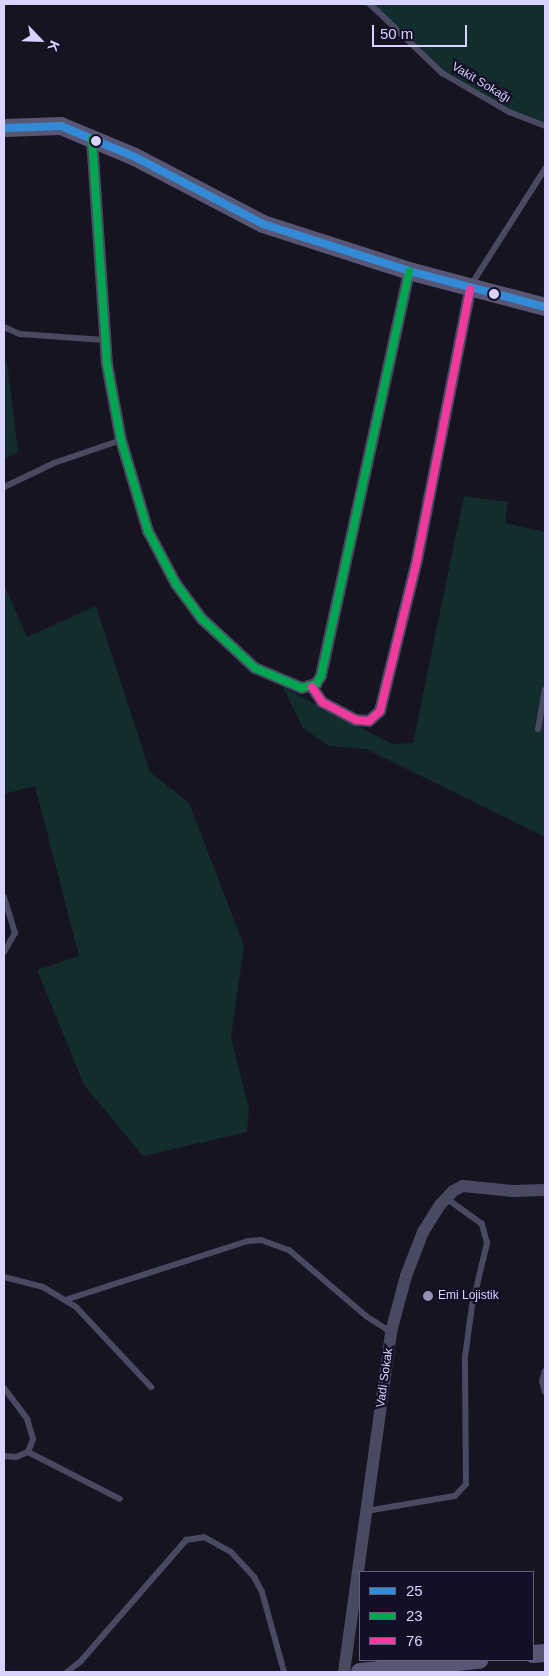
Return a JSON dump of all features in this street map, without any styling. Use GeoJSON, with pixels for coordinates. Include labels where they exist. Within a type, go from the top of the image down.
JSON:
{"type":"FeatureCollection","features":[{"type":"Feature","properties":{"kind":"street"},"geometry":{"type":"LineString","coordinates":[[4,128],[61,126],[135,158],[264,224],[470,289],[545,305]]}},
{"type":"Feature","properties":{"kind":"street"},"geometry":{"type":"LineString","coordinates":[[92,140],[105,340],[121,440],[148,531],[165,565],[188,602],[226,643],[255,668],[302,688],[312,687],[321,676],[409,271]]}},
{"type":"Feature","properties":{"kind":"street"},"geometry":{"type":"LineString","coordinates":[[312,687],[322,702],[356,720],[369,721],[380,711],[417,560],[470,289]]}},
{"type":"Feature","properties":{"kind":"street","name":"Vadi Sokak"},"geometry":{"type":"LineString","coordinates":[[344,1672],[391,1332],[406,1276],[423,1232],[446,1198],[453,1191],[469,1186],[493,1190],[545,1190]]}},
{"type":"Feature","properties":{"kind":"street"},"geometry":{"type":"LineString","coordinates":[[360,1672],[469,1661]]}},
{"type":"Feature","properties":{"kind":"lane","name":"Vakit Sokağı"},"geometry":{"type":"LineString","coordinates":[[370,4],[442,73],[509,112],[545,126]]}},
{"type":"Feature","properties":{"kind":"lane"},"geometry":{"type":"LineString","coordinates":[[470,289],[545,169]]}},
{"type":"Feature","properties":{"kind":"lane"},"geometry":{"type":"LineString","coordinates":[[4,326],[20,334],[105,340]]}},
{"type":"Feature","properties":{"kind":"lane"},"geometry":{"type":"LineString","coordinates":[[4,486],[54,463],[121,440]]}},
{"type":"Feature","properties":{"kind":"lane"},"geometry":{"type":"LineString","coordinates":[[538,729],[545,690]]}},
{"type":"Feature","properties":{"kind":"lane"},"geometry":{"type":"LineString","coordinates":[[4,896],[15,932],[4,952]]}},
{"type":"Feature","properties":{"kind":"lane"},"geometry":{"type":"LineString","coordinates":[[366,1511],[455,1496],[466,1484],[465,1358],[472,1306],[487,1243],[482,1224],[446,1198]]}},
{"type":"Feature","properties":{"kind":"lane"},"geometry":{"type":"LineString","coordinates":[[66,1300],[248,1241],[261,1240],[290,1250],[366,1316],[391,1332]]}},
{"type":"Feature","properties":{"kind":"lane"},"geometry":{"type":"LineString","coordinates":[[4,1277],[43,1287],[66,1300],[151,1387]]}},
{"type":"Feature","properties":{"kind":"lane"},"geometry":{"type":"LineString","coordinates":[[545,1371],[542,1381],[545,1392]]}},
{"type":"Feature","properties":{"kind":"lane"},"geometry":{"type":"LineString","coordinates":[[4,1388],[31,1425],[32,1439],[28,1452]]}},
{"type":"Feature","properties":{"kind":"lane"},"geometry":{"type":"LineString","coordinates":[[4,1456],[16,1457],[28,1452]]}},
{"type":"Feature","properties":{"kind":"lane"},"geometry":{"type":"LineString","coordinates":[[28,1452],[120,1500]]}},
{"type":"Feature","properties":{"kind":"lane"},"geometry":{"type":"LineString","coordinates":[[67,1672],[80,1662],[186,1540],[204,1537],[231,1552],[254,1577],[262,1592],[284,1672]]}},
{"type":"Feature","properties":{"kind":"green space"},"geometry":{"type":"Polygon","coordinates":[[[364,4],[545,4],[545,124],[510,113],[441,70],[364,4]]]}},
{"type":"Feature","properties":{"kind":"green space"},"geometry":{"type":"Polygon","coordinates":[[[4,361],[7,361],[18,452],[4,459],[4,361]]]}},
{"type":"Feature","properties":{"kind":"green space"},"geometry":{"type":"Polygon","coordinates":[[[464,496],[508,502],[505,523],[545,532],[545,837],[366,749],[329,746],[303,728],[283,687],[392,744],[413,743],[464,496]]]}},
{"type":"Feature","properties":{"kind":"green space"},"geometry":{"type":"Polygon","coordinates":[[[4,584],[27,637],[96,606],[150,772],[189,803],[244,946],[231,1037],[249,1109],[247,1132],[143,1156],[84,1085],[37,970],[79,956],[35,786],[4,794],[4,584]]]}},
{"type":"Feature","properties":{"kind":"transit line","name":"25"},"geometry":{"type":"LineString","coordinates":[[4,128],[61,126],[135,157],[263,224],[409,271],[545,307]]}},
{"type":"Feature","properties":{"kind":"transit line","name":"23"},"geometry":{"type":"LineString","coordinates":[[92,139],[107,364],[121,440],[148,531],[176,584],[202,619],[255,668],[302,688],[316,684],[321,676],[409,271]]}},
{"type":"Feature","properties":{"kind":"transit line","name":"76"},"geometry":{"type":"LineString","coordinates":[[312,687],[322,702],[356,720],[369,721],[380,711],[417,560],[470,289]]}},
{"type":"Feature","properties":{"kind":"place","name":"Emi Lojistik"},"geometry":{"type":"Point","coordinates":[428,1296]}}]}
